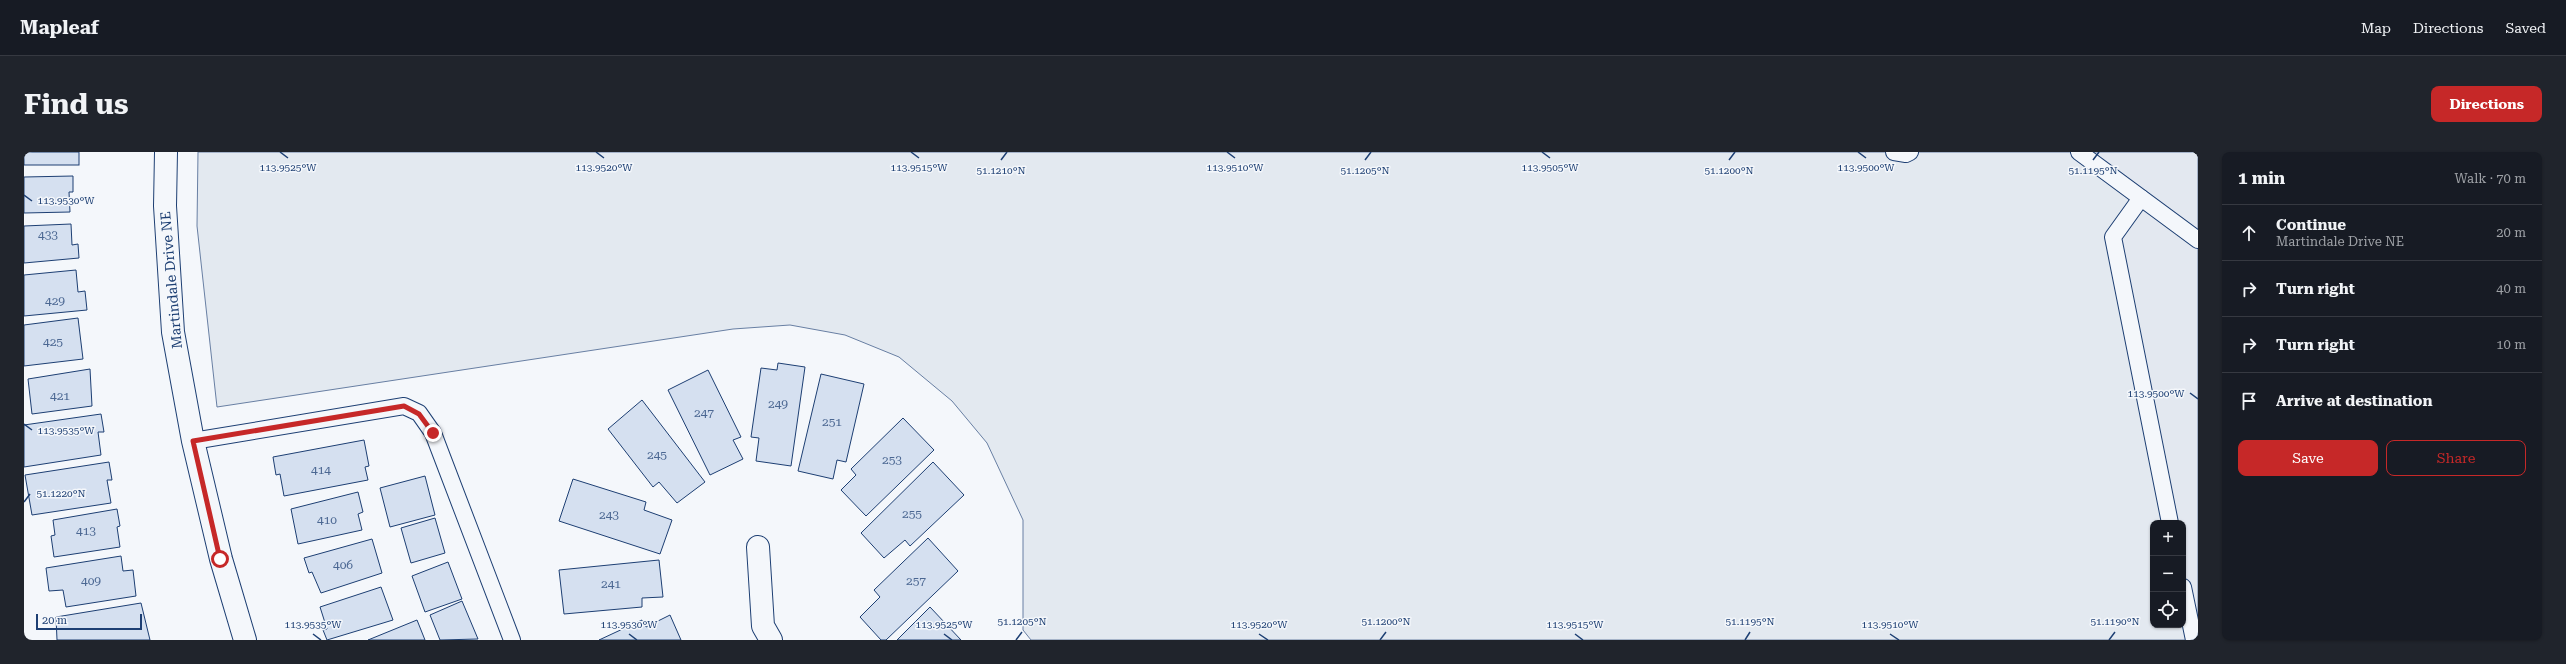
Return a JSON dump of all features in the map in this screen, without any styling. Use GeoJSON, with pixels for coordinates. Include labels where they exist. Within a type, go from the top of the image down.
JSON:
{"type":"FeatureCollection","features":[{"type":"Feature","properties":{"kind":"street","name":"Martindale Drive NE"},"geometry":{"type":"LineString","coordinates":[[166,152],[165,206],[173,332],[193,441],[220,559],[245,640]]}},
{"type":"Feature","properties":{"kind":"street"},"geometry":{"type":"LineString","coordinates":[[758,547],[764,626],[771,640]]}},
{"type":"Feature","properties":{"kind":"lane"},"geometry":{"type":"LineString","coordinates":[[1894,152],[1906,154],[1910,152]]}},
{"type":"Feature","properties":{"kind":"lane"},"geometry":{"type":"LineString","coordinates":[[2079,152],[2198,240]]}},
{"type":"Feature","properties":{"kind":"lane"},"geometry":{"type":"LineString","coordinates":[[2141,198],[2113,237],[2169,520]]}},
{"type":"Feature","properties":{"kind":"lane"},"geometry":{"type":"LineString","coordinates":[[193,441],[404,406],[419,414],[433,433],[512,640]]}},
{"type":"Feature","properties":{"kind":"lane"},"geometry":{"type":"LineString","coordinates":[[2184,592],[2194,640]]}},
{"type":"Feature","properties":{"kind":"shaded area"},"geometry":{"type":"Polygon","coordinates":[[[198,152],[2198,152],[2198,640],[1031,640],[1023,630],[1023,520],[987,443],[952,401],[899,357],[845,335],[790,325],[733,329],[217,407],[197,226],[198,152]]]}},
{"type":"Feature","properties":{"kind":"shaded area"},"geometry":{"type":"Polygon","coordinates":[[[2079,152],[2198,152],[2198,640],[2186,598],[2186,520],[2169,520],[2113,237],[2141,198],[2079,152]]]}},
{"type":"Feature","properties":{"kind":"building"},"geometry":{"type":"Polygon","coordinates":[[[24,152],[79,152],[79,165],[24,165],[24,152]]]}},
{"type":"Feature","properties":{"kind":"building"},"geometry":{"type":"Polygon","coordinates":[[[73,176],[73,192],[69,192],[70,212],[24,213],[24,177],[73,176]]]}},
{"type":"Feature","properties":{"kind":"building"},"geometry":{"type":"Polygon","coordinates":[[[71,224],[72,245],[78,244],[79,258],[24,263],[24,226],[71,224]]]}},
{"type":"Feature","properties":{"kind":"building"},"geometry":{"type":"Polygon","coordinates":[[[76,270],[78,292],[85,291],[87,310],[24,316],[24,275],[76,270]]]}},
{"type":"Feature","properties":{"kind":"building"},"geometry":{"type":"Polygon","coordinates":[[[78,318],[83,359],[24,366],[24,325],[78,318]]]}},
{"type":"Feature","properties":{"kind":"building"},"geometry":{"type":"Polygon","coordinates":[[[778,363],[805,367],[791,466],[756,461],[759,438],[751,437],[761,368],[777,370],[778,363]]]}},
{"type":"Feature","properties":{"kind":"building"},"geometry":{"type":"Polygon","coordinates":[[[90,369],[92,406],[32,414],[28,379],[90,369]]]}},
{"type":"Feature","properties":{"kind":"building"},"geometry":{"type":"Polygon","coordinates":[[[708,370],[741,437],[733,440],[743,459],[710,475],[668,390],[708,370]]]}},
{"type":"Feature","properties":{"kind":"building"},"geometry":{"type":"Polygon","coordinates":[[[821,374],[864,384],[846,462],[837,460],[833,479],[798,471],[821,374]]]}},
{"type":"Feature","properties":{"kind":"building"},"geometry":{"type":"Polygon","coordinates":[[[642,400],[705,482],[677,503],[659,482],[653,487],[608,429],[642,400]]]}},
{"type":"Feature","properties":{"kind":"building"},"geometry":{"type":"Polygon","coordinates":[[[101,414],[104,432],[98,432],[101,455],[24,467],[24,425],[101,414]]]}},
{"type":"Feature","properties":{"kind":"building"},"geometry":{"type":"Polygon","coordinates":[[[903,418],[934,450],[866,516],[841,490],[856,475],[851,469],[903,418]]]}},
{"type":"Feature","properties":{"kind":"building"},"geometry":{"type":"Polygon","coordinates":[[[364,440],[369,466],[365,467],[368,480],[284,496],[280,474],[276,475],[273,457],[364,440]]]}},
{"type":"Feature","properties":{"kind":"building"},"geometry":{"type":"Polygon","coordinates":[[[109,462],[112,480],[107,480],[111,503],[32,515],[25,475],[109,462]]]}},
{"type":"Feature","properties":{"kind":"building"},"geometry":{"type":"Polygon","coordinates":[[[933,462],[964,495],[910,546],[905,540],[884,558],[861,533],[933,462]]]}},
{"type":"Feature","properties":{"kind":"building"},"geometry":{"type":"Polygon","coordinates":[[[425,476],[435,515],[390,527],[380,488],[425,476]]]}},
{"type":"Feature","properties":{"kind":"building"},"geometry":{"type":"Polygon","coordinates":[[[573,479],[646,502],[644,510],[672,520],[660,554],[559,521],[573,479]]]}},
{"type":"Feature","properties":{"kind":"building"},"geometry":{"type":"Polygon","coordinates":[[[358,492],[363,512],[358,514],[362,530],[298,544],[291,509],[358,492]]]}},
{"type":"Feature","properties":{"kind":"building"},"geometry":{"type":"Polygon","coordinates":[[[117,509],[120,526],[117,527],[120,547],[54,557],[51,536],[55,535],[53,520],[117,509]]]}},
{"type":"Feature","properties":{"kind":"building"},"geometry":{"type":"Polygon","coordinates":[[[435,518],[445,553],[411,563],[401,528],[435,518]]]}},
{"type":"Feature","properties":{"kind":"building"},"geometry":{"type":"Polygon","coordinates":[[[928,538],[958,571],[886,640],[881,640],[860,617],[880,597],[874,590],[928,538]]]}},
{"type":"Feature","properties":{"kind":"building"},"geometry":{"type":"Polygon","coordinates":[[[372,539],[382,573],[321,593],[312,572],[309,573],[304,558],[372,539]]]}},
{"type":"Feature","properties":{"kind":"building"},"geometry":{"type":"Polygon","coordinates":[[[121,556],[123,571],[133,570],[136,596],[66,607],[63,590],[49,591],[46,568],[121,556]]]}},
{"type":"Feature","properties":{"kind":"building"},"geometry":{"type":"Polygon","coordinates":[[[659,560],[663,597],[642,598],[642,607],[564,614],[559,570],[659,560]]]}},
{"type":"Feature","properties":{"kind":"building"},"geometry":{"type":"Polygon","coordinates":[[[448,562],[462,599],[425,612],[412,576],[448,562]]]}},
{"type":"Feature","properties":{"kind":"building"},"geometry":{"type":"Polygon","coordinates":[[[381,587],[393,620],[327,640],[323,630],[327,629],[320,607],[381,587]]]}},
{"type":"Feature","properties":{"kind":"building"},"geometry":{"type":"Polygon","coordinates":[[[462,601],[478,639],[440,640],[430,615],[462,601]]]}},
{"type":"Feature","properties":{"kind":"building"},"geometry":{"type":"Polygon","coordinates":[[[141,603],[150,640],[57,640],[56,617],[141,603]]]}},
{"type":"Feature","properties":{"kind":"building"},"geometry":{"type":"Polygon","coordinates":[[[930,607],[961,640],[897,640],[930,607]]]}},
{"type":"Feature","properties":{"kind":"building"},"geometry":{"type":"Polygon","coordinates":[[[670,615],[681,640],[599,640],[642,620],[646,627],[670,615]]]}},
{"type":"Feature","properties":{"kind":"building"},"geometry":{"type":"Polygon","coordinates":[[[417,620],[425,640],[368,640],[417,620]]]}},
{"type":"Feature","properties":{"kind":"route"},"geometry":{"type":"LineString","coordinates":[[220,559],[193,441],[243,431],[404,406],[419,414],[433,433]]}}]}
